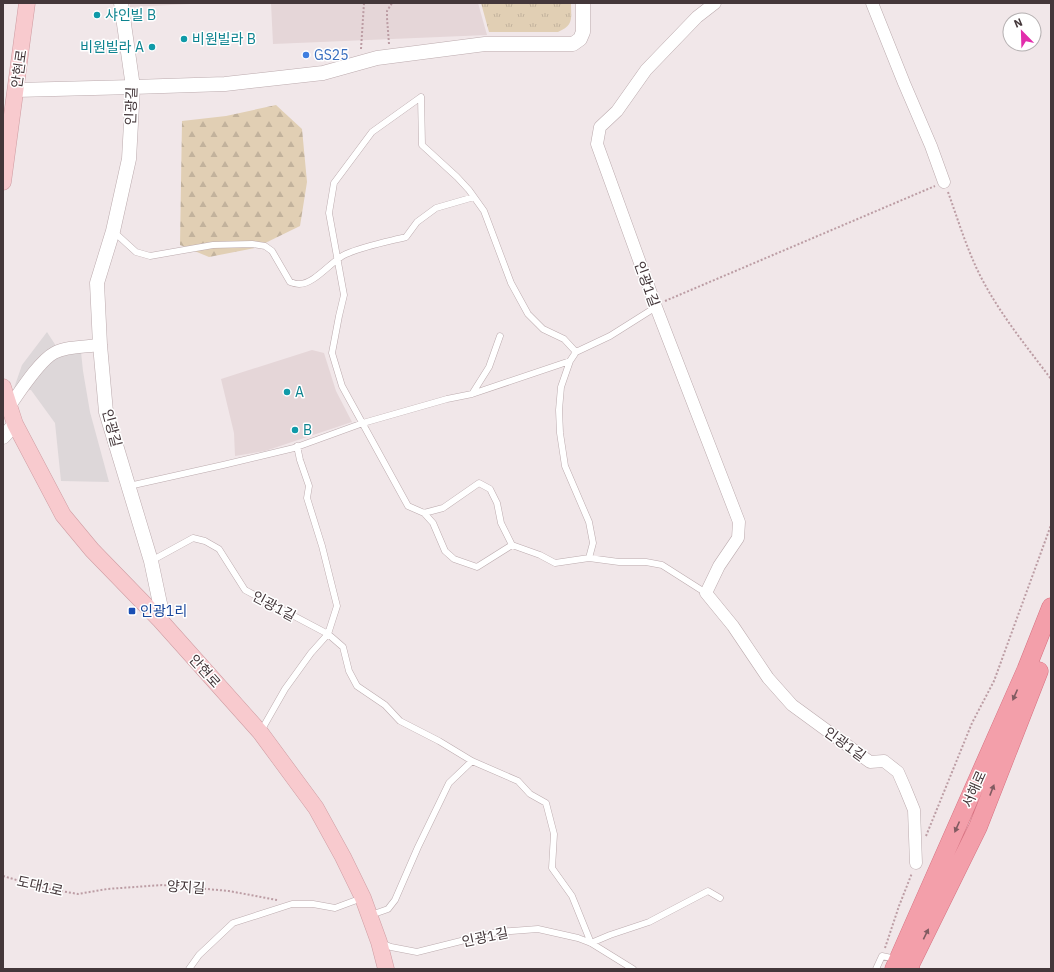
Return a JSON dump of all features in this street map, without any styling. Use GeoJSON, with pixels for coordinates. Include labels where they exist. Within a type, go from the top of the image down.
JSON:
{"type":"FeatureCollection","features":[{"type":"Feature","properties":{"kind":"main road","name":"안현로"},"geometry":{"type":"LineString","coordinates":[[3,182],[27,3]]}},
{"type":"Feature","properties":{"kind":"main road","name":"안현로"},"geometry":{"type":"LineString","coordinates":[[3,387],[15,424],[62,515],[92,550],[160,620],[260,732],[316,808],[343,857],[363,898],[379,942],[386,969]]}},
{"type":"Feature","properties":{"kind":"main road","name":"서해로"},"geometry":{"type":"LineString","coordinates":[[1051,607],[1026,670],[896,963],[911,963],[978,827],[1051,640]]}},
{"type":"Feature","properties":{"kind":"street","name":"인광길"},"geometry":{"type":"LineString","coordinates":[[121,3],[133,88],[129,159],[113,231],[97,283],[100,345],[106,412],[152,562],[162,613],[160,620]]}},
{"type":"Feature","properties":{"kind":"street"},"geometry":{"type":"LineString","coordinates":[[16,90],[133,88],[225,84],[323,73],[377,58],[485,44],[573,44],[580,39],[583,32],[583,3]]}},
{"type":"Feature","properties":{"kind":"street","name":"인광1길"},"geometry":{"type":"LineString","coordinates":[[715,3],[697,17],[646,70],[617,111],[600,127],[598,144],[656,307],[739,522],[738,538],[719,566],[706,593],[733,626],[768,678],[792,706],[870,762],[884,761],[898,772],[914,810],[916,863]]}},
{"type":"Feature","properties":{"kind":"street"},"geometry":{"type":"LineString","coordinates":[[872,3],[931,146],[944,182]]}},
{"type":"Feature","properties":{"kind":"street"},"geometry":{"type":"LineString","coordinates":[[9,407],[40,366],[54,353],[69,349],[100,345]]}},
{"type":"Feature","properties":{"kind":"street"},"geometry":{"type":"LineString","coordinates":[[3,437],[15,424]]}},
{"type":"Feature","properties":{"kind":"lane"},"geometry":{"type":"LineString","coordinates":[[424,513],[443,508],[479,483],[490,489],[497,503],[501,523],[512,545],[477,567],[454,559],[445,551],[433,523],[424,513],[408,506],[342,386],[332,353],[338,316],[344,295],[329,213],[334,183],[372,132],[422,97],[422,145],[457,177],[484,211],[511,283],[528,314],[544,329],[564,340],[576,352]]}},
{"type":"Feature","properties":{"kind":"lane"},"geometry":{"type":"LineString","coordinates":[[113,231],[136,252],[150,256],[213,245],[252,244],[265,246],[272,251],[290,282],[300,284],[325,271],[345,254],[380,243],[406,237],[417,222],[436,208],[474,197]]}},
{"type":"Feature","properties":{"kind":"lane"},"geometry":{"type":"LineString","coordinates":[[589,558],[593,543],[589,522],[565,466],[560,433],[559,410],[561,387],[570,361],[576,352],[610,336],[656,307]]}},
{"type":"Feature","properties":{"kind":"lane"},"geometry":{"type":"LineString","coordinates":[[472,394],[489,366],[500,336]]}},
{"type":"Feature","properties":{"kind":"lane"},"geometry":{"type":"LineString","coordinates":[[129,486],[223,465],[297,446],[363,424],[447,399],[472,394],[570,361]]}},
{"type":"Feature","properties":{"kind":"lane"},"geometry":{"type":"LineString","coordinates":[[260,732],[285,689],[311,653],[328,634],[337,606],[322,546],[307,498],[309,486],[297,446]]}},
{"type":"Feature","properties":{"kind":"lane","name":"인광1길"},"geometry":{"type":"LineString","coordinates":[[152,562],[193,538],[205,541],[219,549],[245,590],[328,634],[343,647],[350,671],[357,686],[385,705],[400,721],[472,760],[518,781],[530,794],[546,803],[554,834],[552,868],[572,896],[591,943]]}},
{"type":"Feature","properties":{"kind":"lane","name":"인광1길"},"geometry":{"type":"LineString","coordinates":[[512,545],[540,555],[555,563],[589,558],[619,562],[646,562],[662,566],[706,593]]}},
{"type":"Feature","properties":{"kind":"lane"},"geometry":{"type":"LineString","coordinates":[[370,916],[388,909],[395,900],[418,847],[449,783],[472,760]]}},
{"type":"Feature","properties":{"kind":"lane"},"geometry":{"type":"LineString","coordinates":[[591,943],[610,934],[649,922],[708,891],[720,898]]}},
{"type":"Feature","properties":{"kind":"lane"},"geometry":{"type":"LineString","coordinates":[[189,969],[199,955],[232,924],[292,904],[313,904],[335,908],[363,898]]}},
{"type":"Feature","properties":{"kind":"lane","name":"인광1길"},"geometry":{"type":"LineString","coordinates":[[379,942],[391,947],[417,952],[498,932],[519,929],[538,929],[578,938],[591,943],[633,969]]}},
{"type":"Feature","properties":{"kind":"lane"},"geometry":{"type":"LineString","coordinates":[[876,969],[896,963]]}},
{"type":"Feature","properties":{"kind":"path"},"geometry":{"type":"LineString","coordinates":[[355,52],[362,49],[364,3]]}},
{"type":"Feature","properties":{"kind":"path"},"geometry":{"type":"LineString","coordinates":[[392,3],[387,11],[388,43],[394,47]]}},
{"type":"Feature","properties":{"kind":"path"},"geometry":{"type":"LineString","coordinates":[[656,307],[667,299],[944,182],[979,273],[1019,338],[1051,379]]}},
{"type":"Feature","properties":{"kind":"path"},"geometry":{"type":"LineString","coordinates":[[924,842],[972,723],[994,681],[1051,525]]}},
{"type":"Feature","properties":{"kind":"path"},"geometry":{"type":"LineString","coordinates":[[896,963],[899,906],[916,863]]}},
{"type":"Feature","properties":{"kind":"path","name":"도대1로"},"geometry":{"type":"LineString","coordinates":[[3,876],[44,888],[78,894]]}},
{"type":"Feature","properties":{"kind":"path","name":"양지길"},"geometry":{"type":"LineString","coordinates":[[78,894],[107,889],[162,885],[229,891],[292,904]]}},
{"type":"Feature","properties":{"kind":"shaded area"},"geometry":{"type":"Polygon","coordinates":[[[130,3],[210,3],[130,7],[130,3]]]}},
{"type":"Feature","properties":{"kind":"shaded area"},"geometry":{"type":"Polygon","coordinates":[[[271,3],[478,3],[487,35],[273,44],[271,3]]]}},
{"type":"Feature","properties":{"kind":"shaded area"},"geometry":{"type":"Polygon","coordinates":[[[47,332],[56,346],[80,342],[90,412],[109,482],[61,481],[55,423],[31,390],[13,391],[22,365],[47,332]]]}},
{"type":"Feature","properties":{"kind":"shaded area"},"geometry":{"type":"Polygon","coordinates":[[[312,350],[324,353],[336,391],[352,422],[265,451],[235,456],[234,433],[221,379],[312,350]]]}},
{"type":"Feature","properties":{"kind":"green space"},"geometry":{"type":"Polygon","coordinates":[[[481,3],[571,3],[571,17],[567,27],[558,32],[489,32],[481,3]]]}},
{"type":"Feature","properties":{"kind":"green space"},"geometry":{"type":"Polygon","coordinates":[[[276,105],[302,129],[307,182],[300,226],[255,248],[209,257],[180,245],[182,121],[226,116],[276,105]]]}},
{"type":"Feature","properties":{"kind":"place","name":"샤인빌 B"},"geometry":{"type":"Point","coordinates":[97,15]}},
{"type":"Feature","properties":{"kind":"place","name":"비원빌라 B"},"geometry":{"type":"Point","coordinates":[184,39]}},
{"type":"Feature","properties":{"kind":"place","name":"비원빌라 A"},"geometry":{"type":"Point","coordinates":[152,47]}},
{"type":"Feature","properties":{"kind":"place","name":"GS25"},"geometry":{"type":"Point","coordinates":[306,55]}},
{"type":"Feature","properties":{"kind":"place","name":"A"},"geometry":{"type":"Point","coordinates":[287,392]}},
{"type":"Feature","properties":{"kind":"place","name":"B"},"geometry":{"type":"Point","coordinates":[295,430]}},
{"type":"Feature","properties":{"kind":"place","name":"인광1리"},"geometry":{"type":"Point","coordinates":[132,611]}}]}
